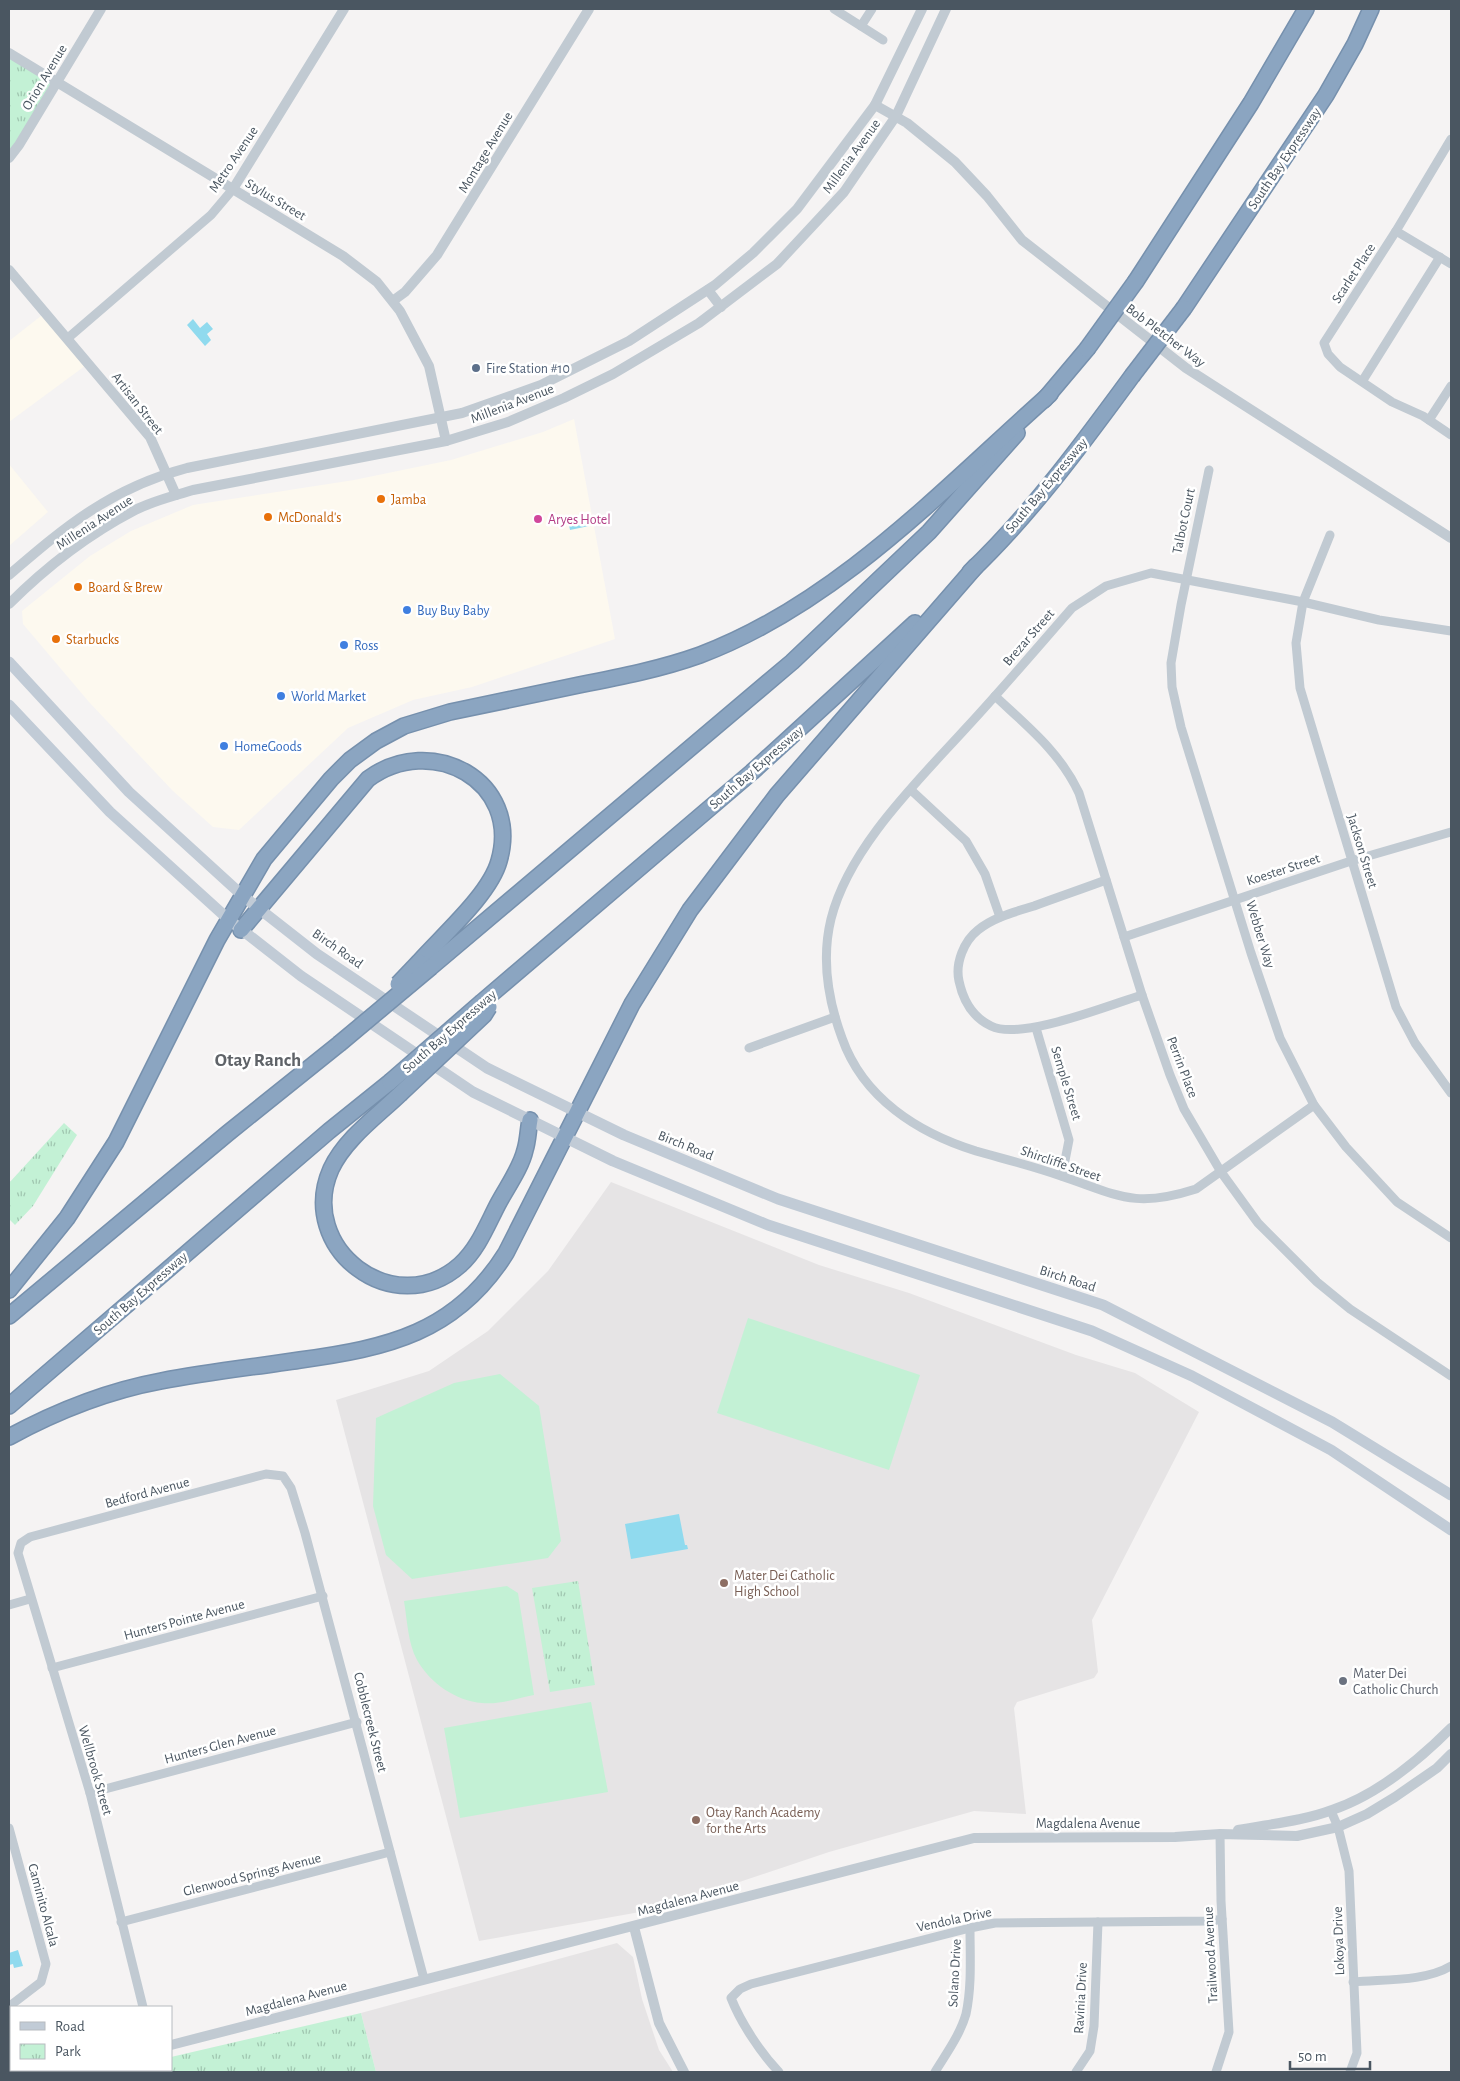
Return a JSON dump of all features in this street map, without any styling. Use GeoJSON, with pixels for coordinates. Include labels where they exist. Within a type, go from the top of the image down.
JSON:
{"type":"FeatureCollection","features":[{"type":"Feature","properties":{"kind":"highway"},"geometry":{"type":"LineString","coordinates":[[9,1316],[228,1133],[343,1041],[425,964],[756,693],[827,629],[954,506],[1050,394],[1136,281],[1251,104],[1306,9]]}},
{"type":"Feature","properties":{"kind":"highway","name":"South Bay Expressway"},"geometry":{"type":"LineString","coordinates":[[9,1406],[329,1131],[395,1088],[484,1015],[486,1005],[500,987],[752,772],[976,566],[1011,529],[1072,455],[1184,308],[1326,95],[1355,44],[1371,9]]}},
{"type":"Feature","properties":{"kind":"highway"},"geometry":{"type":"LineString","coordinates":[[9,1290],[71,1213],[116,1142],[228,919],[243,896],[255,872],[322,789],[350,760],[376,741],[404,726],[434,715],[651,670],[700,655],[746,635],[812,596],[888,538],[1050,394]]}},
{"type":"Feature","properties":{"kind":"highway"},"geometry":{"type":"LineString","coordinates":[[9,1437],[71,1407],[137,1386],[183,1377],[362,1350],[399,1341],[426,1329],[463,1304],[482,1286],[499,1265],[566,1138],[637,996],[670,940],[712,879],[777,794],[976,566]]}},
{"type":"Feature","properties":{"kind":"highway"},"geometry":{"type":"LineString","coordinates":[[242,930],[368,779],[384,769],[402,762],[430,759],[448,763],[472,776],[490,797],[501,822],[502,850],[496,869],[487,886],[425,964]]}},
{"type":"Feature","properties":{"kind":"highway"},"geometry":{"type":"LineString","coordinates":[[395,1088],[342,1151],[328,1177],[324,1196],[327,1225],[340,1252],[361,1272],[388,1283],[406,1285],[425,1283],[451,1271],[465,1260],[479,1241],[525,1152],[530,1120]]}},
{"type":"Feature","properties":{"kind":"main road","name":"Birch Road"},"geometry":{"type":"LineString","coordinates":[[9,662],[129,792],[243,896],[317,954],[487,1068],[624,1135],[778,1199],[1103,1305],[1332,1422],[1451,1495]]}},
{"type":"Feature","properties":{"kind":"main road"},"geometry":{"type":"LineString","coordinates":[[9,705],[110,812],[228,919],[301,976],[473,1092],[613,1161],[768,1225],[1092,1331],[1192,1376],[1331,1450],[1451,1530]]}},
{"type":"Feature","properties":{"kind":"street","name":"Orion Avenue"},"geometry":{"type":"LineString","coordinates":[[9,158],[20,145],[101,9]]}},
{"type":"Feature","properties":{"kind":"street","name":"Metro Avenue"},"geometry":{"type":"LineString","coordinates":[[68,338],[211,215],[232,189],[344,9]]}},
{"type":"Feature","properties":{"kind":"street","name":"Montage Avenue"},"geometry":{"type":"LineString","coordinates":[[394,300],[405,292],[437,255],[589,9]]}},
{"type":"Feature","properties":{"kind":"street"},"geometry":{"type":"LineString","coordinates":[[834,9],[883,40]]}},
{"type":"Feature","properties":{"kind":"street"},"geometry":{"type":"LineString","coordinates":[[861,26],[872,9]]}},
{"type":"Feature","properties":{"kind":"street","name":"Millenia Avenue"},"geometry":{"type":"LineString","coordinates":[[9,575],[45,544],[96,506],[128,488],[167,473],[492,404],[541,385],[629,341],[708,290],[753,253],[797,209],[875,105],[922,9]]}},
{"type":"Feature","properties":{"kind":"street","name":"Millenia Avenue"},"geometry":{"type":"LineString","coordinates":[[9,604],[44,572],[103,529],[135,510],[193,490],[446,441],[527,415],[605,378],[699,323],[777,264],[844,192],[896,116],[946,9]]}},
{"type":"Feature","properties":{"kind":"street","name":"Stylus Street"},"geometry":{"type":"LineString","coordinates":[[9,52],[343,256],[377,282],[394,300],[429,366],[446,441]]}},
{"type":"Feature","properties":{"kind":"street","name":"Bob Pletcher Way"},"geometry":{"type":"LineString","coordinates":[[875,105],[896,116],[955,162],[987,196],[1022,240],[1186,368],[1451,538]]}},
{"type":"Feature","properties":{"kind":"street","name":"Scarlet Place"},"geometry":{"type":"LineString","coordinates":[[1451,139],[1448,151],[1324,343],[1328,354],[1340,367],[1363,380],[1392,402],[1429,420],[1451,435]]}},
{"type":"Feature","properties":{"kind":"street"},"geometry":{"type":"LineString","coordinates":[[1396,231],[1451,264]]}},
{"type":"Feature","properties":{"kind":"street"},"geometry":{"type":"LineString","coordinates":[[1363,380],[1440,257]]}},
{"type":"Feature","properties":{"kind":"street"},"geometry":{"type":"LineString","coordinates":[[9,270],[68,338]]}},
{"type":"Feature","properties":{"kind":"street"},"geometry":{"type":"LineString","coordinates":[[708,290],[721,307]]}},
{"type":"Feature","properties":{"kind":"street","name":"Artisan Street"},"geometry":{"type":"LineString","coordinates":[[68,338],[150,437],[176,495]]}},
{"type":"Feature","properties":{"kind":"street"},"geometry":{"type":"LineString","coordinates":[[1429,420],[1451,386]]}},
{"type":"Feature","properties":{"kind":"street","name":"Talbot Court"},"geometry":{"type":"LineString","coordinates":[[1185,578],[1209,470]]}},
{"type":"Feature","properties":{"kind":"street","name":"Jackson Street"},"geometry":{"type":"LineString","coordinates":[[1330,535],[1303,602],[1296,643],[1300,688],[1399,1014],[1420,1050],[1451,1093]]}},
{"type":"Feature","properties":{"kind":"street","name":"Brezar Street"},"geometry":{"type":"LineString","coordinates":[[835,1018],[830,1000],[827,962],[831,920],[850,869],[911,790],[1072,608],[1106,586],[1152,573],[1303,602],[1379,620],[1451,631]]}},
{"type":"Feature","properties":{"kind":"street","name":"Webber Way"},"geometry":{"type":"LineString","coordinates":[[1185,578],[1171,663],[1172,687],[1181,727],[1276,1025],[1287,1053],[1314,1105],[1346,1147],[1397,1202],[1451,1238]]}},
{"type":"Feature","properties":{"kind":"street","name":"Perrin Place"},"geometry":{"type":"LineString","coordinates":[[995,696],[1050,747],[1070,774],[1079,793],[1142,995],[1182,1104],[1221,1172],[1258,1223],[1317,1282],[1350,1309],[1451,1376]]}},
{"type":"Feature","properties":{"kind":"street"},"geometry":{"type":"LineString","coordinates":[[911,790],[966,840],[985,874],[1000,918]]}},
{"type":"Feature","properties":{"kind":"street","name":"Koester Street"},"geometry":{"type":"LineString","coordinates":[[1124,937],[1235,898],[1451,832]]}},
{"type":"Feature","properties":{"kind":"street"},"geometry":{"type":"LineString","coordinates":[[1106,880],[1000,918],[979,929],[968,940],[958,974],[963,997],[971,1011],[991,1027],[1008,1029],[1036,1028],[1142,995]]}},
{"type":"Feature","properties":{"kind":"street"},"geometry":{"type":"LineString","coordinates":[[749,1048],[835,1018]]}},
{"type":"Feature","properties":{"kind":"street","name":"Shircliffe Street"},"geometry":{"type":"LineString","coordinates":[[835,1018],[845,1046],[856,1068],[878,1095],[912,1124],[950,1143],[1062,1176],[1106,1193],[1150,1200],[1196,1189],[1314,1105]]}},
{"type":"Feature","properties":{"kind":"street","name":"Semple Street"},"geometry":{"type":"LineString","coordinates":[[1036,1028],[1069,1140],[1062,1176]]}},
{"type":"Feature","properties":{"kind":"street","name":"Bedford Avenue"},"geometry":{"type":"LineString","coordinates":[[20,1543],[30,1537],[266,1474],[283,1476]]}},
{"type":"Feature","properties":{"kind":"street","name":"Cobblecreek Street"},"geometry":{"type":"LineString","coordinates":[[283,1476],[291,1488],[323,1596],[424,1979]]}},
{"type":"Feature","properties":{"kind":"street","name":"Wellbrook Street"},"geometry":{"type":"LineString","coordinates":[[20,1543],[18,1554],[90,1793],[143,2006]]}},
{"type":"Feature","properties":{"kind":"street","name":"Hunters Pointe Avenue"},"geometry":{"type":"LineString","coordinates":[[52,1668],[323,1596]]}},
{"type":"Feature","properties":{"kind":"street"},"geometry":{"type":"LineString","coordinates":[[9,1605],[30,1599]]}},
{"type":"Feature","properties":{"kind":"street","name":"Hunters Glen Avenue"},"geometry":{"type":"LineString","coordinates":[[90,1793],[357,1722]]}},
{"type":"Feature","properties":{"kind":"street","name":"Magdalena Avenue"},"geometry":{"type":"LineString","coordinates":[[1220,1834],[1332,1811],[1384,1783],[1423,1755],[1451,1728]]}},
{"type":"Feature","properties":{"kind":"street","name":"Magdalena Avenue"},"geometry":{"type":"LineString","coordinates":[[172,2045],[974,1838],[1004,1836],[1175,1837],[1220,1834],[1297,1836],[1338,1827],[1367,1814],[1396,1797],[1437,1768],[1451,1754]]}},
{"type":"Feature","properties":{"kind":"street","name":"Lokoya Drive"},"geometry":{"type":"LineString","coordinates":[[1332,1811],[1350,1871],[1357,2053],[1350,2072]]}},
{"type":"Feature","properties":{"kind":"street","name":"Caminito Alcala"},"geometry":{"type":"LineString","coordinates":[[9,1828],[46,1964],[41,1982],[12,2006]]}},
{"type":"Feature","properties":{"kind":"street","name":"Trailwood Avenue"},"geometry":{"type":"LineString","coordinates":[[1216,2072],[1229,2032],[1222,1919],[1220,1834]]}},
{"type":"Feature","properties":{"kind":"street","name":"Glenwood Springs Avenue"},"geometry":{"type":"LineString","coordinates":[[121,1922],[390,1852]]}},
{"type":"Feature","properties":{"kind":"street","name":"Vendola Drive"},"geometry":{"type":"LineString","coordinates":[[780,2072],[771,2064],[745,2024],[731,1998],[740,1989],[751,1984],[995,1923],[1212,1921],[1222,1919]]}},
{"type":"Feature","properties":{"kind":"street","name":"Ravinia Drive"},"geometry":{"type":"LineString","coordinates":[[1076,2072],[1090,2051],[1094,2026],[1098,1922]]}},
{"type":"Feature","properties":{"kind":"street"},"geometry":{"type":"LineString","coordinates":[[634,1927],[659,2023],[684,2072]]}},
{"type":"Feature","properties":{"kind":"street","name":"Solano Drive"},"geometry":{"type":"LineString","coordinates":[[935,2072],[955,2041],[965,2015],[970,1988],[970,1928]]}},
{"type":"Feature","properties":{"kind":"street"},"geometry":{"type":"LineString","coordinates":[[1353,1982],[1426,1974],[1442,1971],[1451,1966]]}},
{"type":"Feature","properties":{"kind":"shaded area"},"geometry":{"type":"Polygon","coordinates":[[[46,312],[89,363],[9,422],[9,341],[46,312]]]}},
{"type":"Feature","properties":{"kind":"shaded area"},"geometry":{"type":"Polygon","coordinates":[[[574,419],[615,639],[472,687],[413,700],[348,728],[239,830],[213,827],[173,791],[89,702],[23,624],[22,611],[90,556],[131,531],[193,505],[354,480],[451,460],[543,432],[574,419]]]}},
{"type":"Feature","properties":{"kind":"shaded area"},"geometry":{"type":"Polygon","coordinates":[[[9,464],[48,512],[9,546],[9,464]]]}},
{"type":"Feature","properties":{"kind":"shaded area","name":"Mater Dei Catholic High School"},"geometry":{"type":"Polygon","coordinates":[[[611,1182],[819,1265],[909,1293],[1076,1355],[1135,1373],[1199,1412],[1092,1620],[1098,1672],[1094,1678],[1017,1702],[1014,1708],[1026,1814],[974,1811],[829,1852],[662,1908],[479,1941],[336,1400],[429,1371],[488,1331],[548,1271],[611,1182]]]}},
{"type":"Feature","properties":{"kind":"shaded area"},"geometry":{"type":"Polygon","coordinates":[[[617,1943],[633,1957],[642,1999],[659,2050],[673,2072],[376,2072],[361,2013],[617,1943]]]}},
{"type":"Feature","properties":{"kind":"green space"},"geometry":{"type":"Polygon","coordinates":[[[9,53],[57,82],[9,158],[9,53]]]}},
{"type":"Feature","properties":{"kind":"green space"},"geometry":{"type":"Polygon","coordinates":[[[64,1123],[77,1135],[33,1206],[15,1225],[9,1219],[9,1183],[64,1123]]]}},
{"type":"Feature","properties":{"kind":"green space"},"geometry":{"type":"Polygon","coordinates":[[[748,1318],[920,1375],[889,1470],[717,1413],[748,1318]]]}},
{"type":"Feature","properties":{"kind":"green space"},"geometry":{"type":"Polygon","coordinates":[[[500,1374],[539,1406],[561,1541],[548,1558],[412,1579],[386,1555],[373,1506],[376,1418],[454,1383],[500,1374]]]}},
{"type":"Feature","properties":{"kind":"green space"},"geometry":{"type":"Polygon","coordinates":[[[578,1581],[595,1685],[550,1692],[532,1588],[578,1581]]]}},
{"type":"Feature","properties":{"kind":"green space"},"geometry":{"type":"Polygon","coordinates":[[[507,1586],[518,1593],[534,1695],[488,1703],[472,1702],[453,1695],[436,1683],[417,1660],[410,1639],[404,1601],[507,1586]]]}},
{"type":"Feature","properties":{"kind":"green space"},"geometry":{"type":"Polygon","coordinates":[[[591,1702],[608,1792],[460,1818],[444,1728],[591,1702]]]}},
{"type":"Feature","properties":{"kind":"green space"},"geometry":{"type":"Polygon","coordinates":[[[361,2013],[376,2072],[107,2072],[172,2071],[172,2057],[361,2013]]]}},
{"type":"Feature","properties":{"kind":"water"},"geometry":{"type":"Polygon","coordinates":[[[193,319],[200,328],[207,322],[213,329],[207,334],[211,340],[205,346],[187,325],[193,319]]]}},
{"type":"Feature","properties":{"kind":"water"},"geometry":{"type":"Polygon","coordinates":[[[587,517],[589,526],[570,530],[568,520],[587,517]]]}},
{"type":"Feature","properties":{"kind":"water"},"geometry":{"type":"Polygon","coordinates":[[[679,1514],[685,1545],[687,1545],[688,1549],[631,1559],[625,1524],[679,1514]]]}},
{"type":"Feature","properties":{"kind":"water"},"geometry":{"type":"Polygon","coordinates":[[[18,1950],[23,1966],[14,1968],[13,1964],[9,1965],[9,1953],[18,1950]]]}},
{"type":"Feature","properties":{"kind":"place","name":"Fire Station #10"},"geometry":{"type":"Point","coordinates":[476,368]}},
{"type":"Feature","properties":{"kind":"place","name":"Jamba"},"geometry":{"type":"Point","coordinates":[381,499]}},
{"type":"Feature","properties":{"kind":"place","name":"McDonald's"},"geometry":{"type":"Point","coordinates":[268,517]}},
{"type":"Feature","properties":{"kind":"place","name":"Aryes Hotel"},"geometry":{"type":"Point","coordinates":[538,519]}},
{"type":"Feature","properties":{"kind":"place","name":"Board & Brew"},"geometry":{"type":"Point","coordinates":[78,587]}},
{"type":"Feature","properties":{"kind":"place","name":"Buy Buy Baby"},"geometry":{"type":"Point","coordinates":[407,610]}},
{"type":"Feature","properties":{"kind":"place","name":"Starbucks"},"geometry":{"type":"Point","coordinates":[56,639]}},
{"type":"Feature","properties":{"kind":"place","name":"Ross"},"geometry":{"type":"Point","coordinates":[344,645]}},
{"type":"Feature","properties":{"kind":"place","name":"World Market"},"geometry":{"type":"Point","coordinates":[281,696]}},
{"type":"Feature","properties":{"kind":"place","name":"HomeGoods"},"geometry":{"type":"Point","coordinates":[224,746]}},
{"type":"Feature","properties":{"kind":"place","name":"Mater Dei Catholic High School"},"geometry":{"type":"Point","coordinates":[724,1583]}},
{"type":"Feature","properties":{"kind":"place","name":"Mater Dei Catholic Church"},"geometry":{"type":"Point","coordinates":[1343,1681]}},
{"type":"Feature","properties":{"kind":"place","name":"Otay Ranch Academy for the Arts"},"geometry":{"type":"Point","coordinates":[696,1820]}},
{"type":"Feature","properties":{"kind":"district","name":"Otay Ranch"},"geometry":{"type":"Point","coordinates":[258,1059]}}]}
